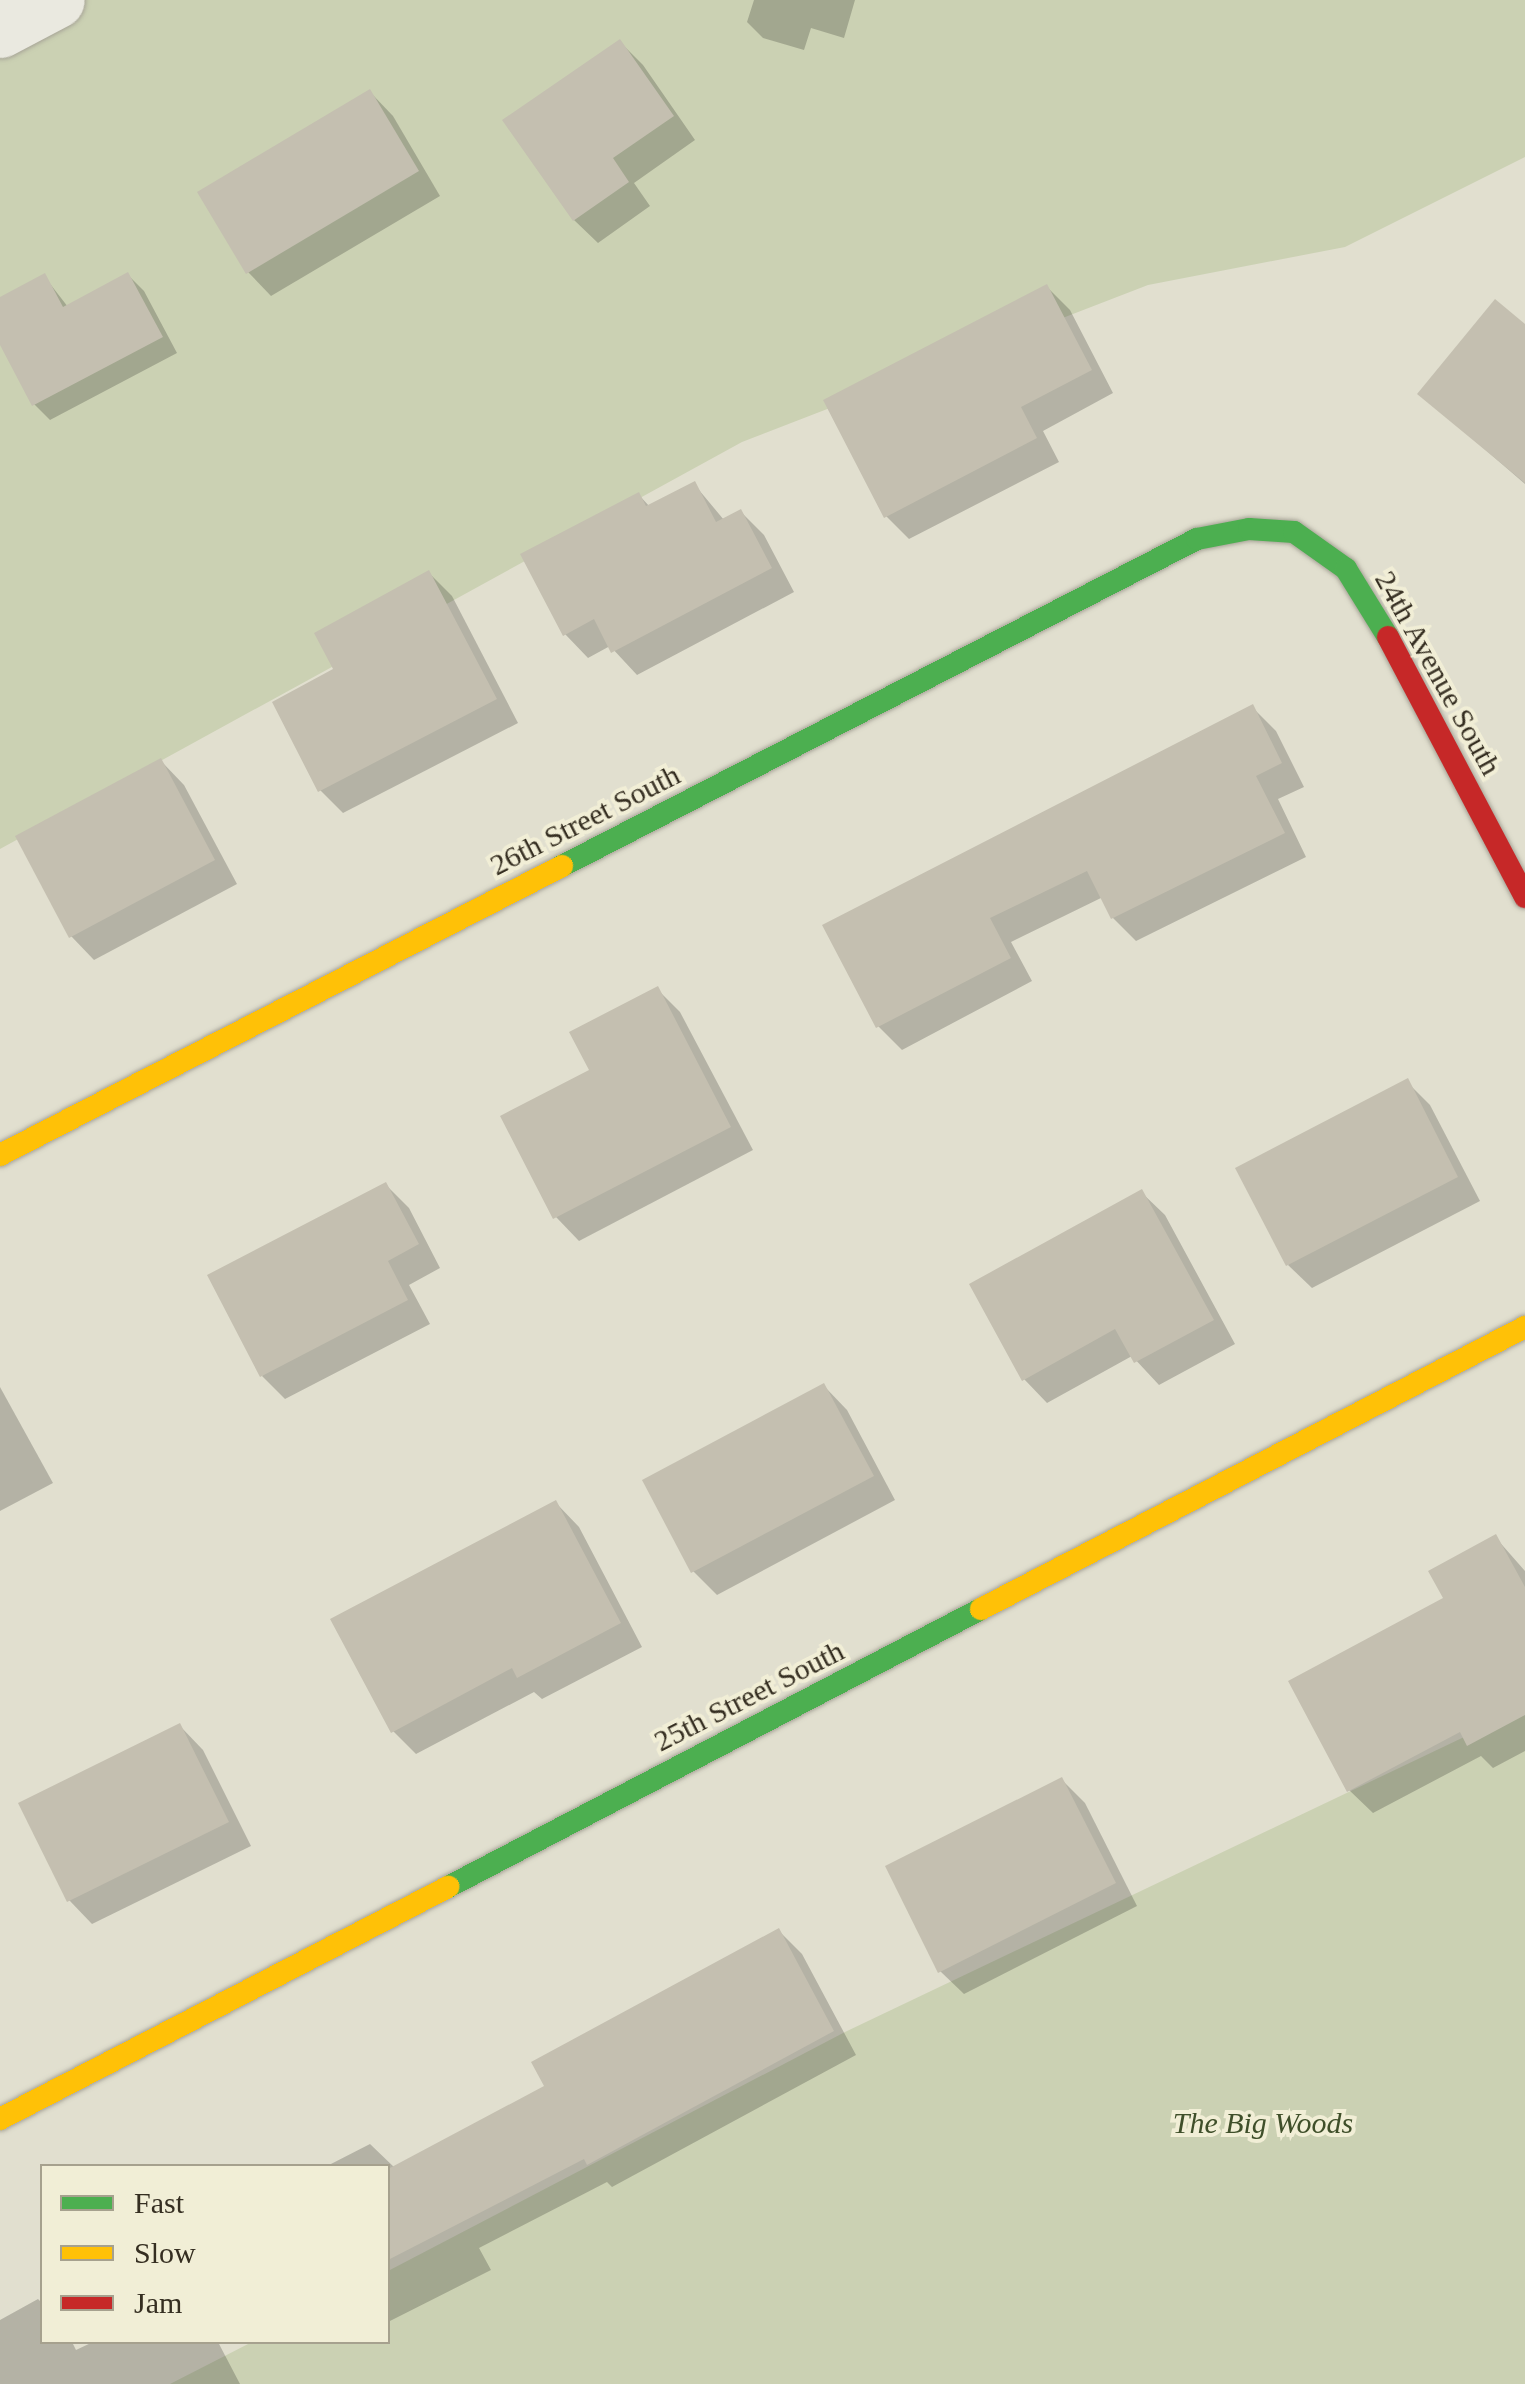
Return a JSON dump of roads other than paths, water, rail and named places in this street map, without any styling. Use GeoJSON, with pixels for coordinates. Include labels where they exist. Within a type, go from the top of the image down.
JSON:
{"type":"FeatureCollection","features":[{"type":"Feature","properties":{"kind":"street"},"geometry":{"type":"LineString","coordinates":[[0,30],[56,0]]}},
{"type":"Feature","properties":{"kind":"street","name":"24th Avenue South"},"geometry":{"type":"LineString","coordinates":[[1197,540],[1248,529],[1294,532],[1346,568],[1382,626],[1525,897]]}},
{"type":"Feature","properties":{"kind":"street","name":"26th Street South"},"geometry":{"type":"LineString","coordinates":[[0,1155],[1197,540]]}},
{"type":"Feature","properties":{"kind":"street","name":"25th Street South"},"geometry":{"type":"LineString","coordinates":[[0,2120],[1525,1327]]}},
{"type":"Feature","properties":{"kind":"park label","name":"The Big Woods"},"geometry":{"type":"Point","coordinates":[1263,2123]}}]}
